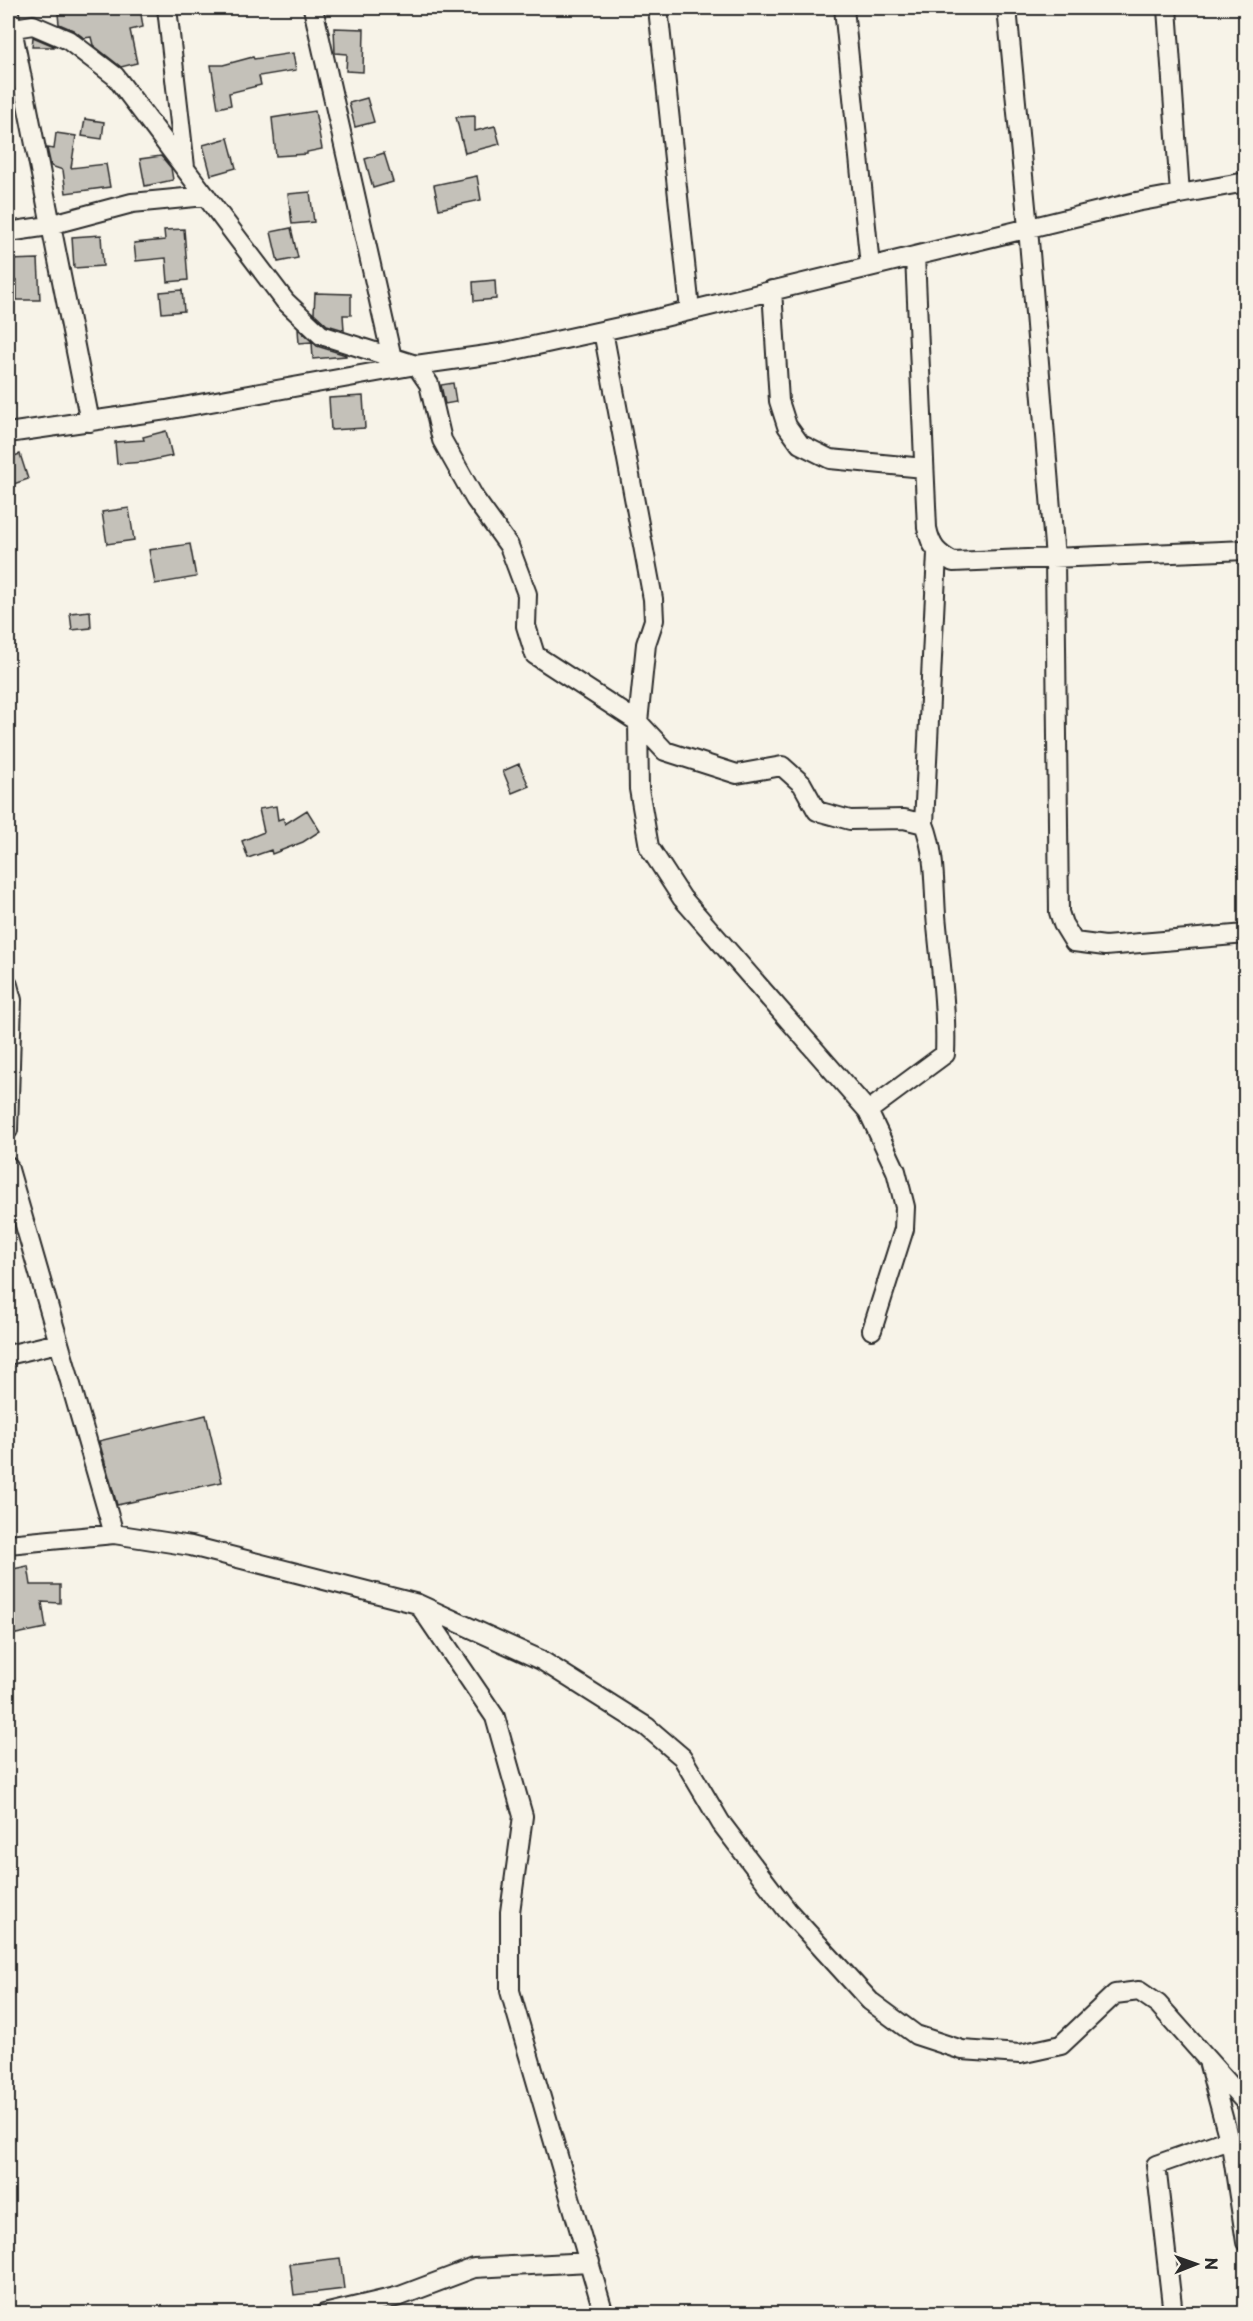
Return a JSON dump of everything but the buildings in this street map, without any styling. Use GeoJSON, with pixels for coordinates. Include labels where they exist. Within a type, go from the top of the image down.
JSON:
{"type":"FeatureCollection","features":[{"type":"Feature","properties":{"kind":"street"},"geometry":{"type":"LineString","coordinates":[[8,8],[10,29],[90,422]]}},
{"type":"Feature","properties":{"kind":"street"},"geometry":{"type":"LineString","coordinates":[[167,8],[186,168]]}},
{"type":"Feature","properties":{"kind":"street"},"geometry":{"type":"LineString","coordinates":[[313,8],[393,363]]}},
{"type":"Feature","properties":{"kind":"street"},"geometry":{"type":"LineString","coordinates":[[658,8],[690,310]]}},
{"type":"Feature","properties":{"kind":"street"},"geometry":{"type":"LineString","coordinates":[[844,8],[870,266]]}},
{"type":"Feature","properties":{"kind":"street"},"geometry":{"type":"LineString","coordinates":[[1007,8],[1055,558],[1059,912],[1074,942],[1105,946],[1245,934]]}},
{"type":"Feature","properties":{"kind":"street"},"geometry":{"type":"LineString","coordinates":[[1167,8],[1180,194]]}},
{"type":"Feature","properties":{"kind":"street"},"geometry":{"type":"LineString","coordinates":[[10,29],[33,25],[68,40],[116,76],[285,300],[321,335],[393,363]]}},
{"type":"Feature","properties":{"kind":"street"},"geometry":{"type":"LineString","coordinates":[[8,433],[90,422],[393,363],[416,365],[501,353],[603,331],[1028,228],[1245,182]]}},
{"type":"Feature","properties":{"kind":"street"},"geometry":{"type":"LineString","coordinates":[[8,232],[51,225],[132,203],[206,196]]}},
{"type":"Feature","properties":{"kind":"street"},"geometry":{"type":"LineString","coordinates":[[915,255],[927,528],[930,542],[937,553],[953,562],[1245,550]]}},
{"type":"Feature","properties":{"kind":"street"},"geometry":{"type":"LineString","coordinates":[[772,290],[778,401],[787,426],[800,444],[830,459],[924,468]]}},
{"type":"Feature","properties":{"kind":"street"},"geometry":{"type":"LineString","coordinates":[[603,331],[653,599],[654,620],[646,644],[638,723],[639,789],[649,847],[682,898],[868,1111],[896,1171],[905,1207],[904,1229],[872,1330]]}},
{"type":"Feature","properties":{"kind":"street"},"geometry":{"type":"LineString","coordinates":[[416,365],[429,384],[442,440],[475,499],[509,546],[527,594],[526,626],[535,655],[638,723],[665,751],[737,774],[782,766],[802,784],[817,811],[850,820],[904,819],[924,824]]}},
{"type":"Feature","properties":{"kind":"street"},"geometry":{"type":"LineString","coordinates":[[868,1111],[945,1054],[947,1018],[941,979],[930,846],[924,824],[937,553]]}},
{"type":"Feature","properties":{"kind":"street"},"geometry":{"type":"LineString","coordinates":[[8,985],[12,1000],[8,1130]]}},
{"type":"Feature","properties":{"kind":"street"},"geometry":{"type":"LineString","coordinates":[[8,1166],[114,1534]]}},
{"type":"Feature","properties":{"kind":"street"},"geometry":{"type":"LineString","coordinates":[[8,1355],[58,1343]]}},
{"type":"Feature","properties":{"kind":"street"},"geometry":{"type":"LineString","coordinates":[[8,1544],[114,1534],[190,1546],[417,1604],[541,1660],[646,1727],[682,1757],[721,1823],[787,1910],[870,2001],[916,2035],[962,2050],[1020,2054],[1061,2045],[1115,1994],[1138,1990],[1158,2004],[1245,2103]]}},
{"type":"Feature","properties":{"kind":"street"},"geometry":{"type":"LineString","coordinates":[[417,1604],[495,1717],[523,1816],[510,1912],[510,1991],[604,2313]]}},
{"type":"Feature","properties":{"kind":"street"},"geometry":{"type":"LineString","coordinates":[[1208,2062],[1229,2139],[1245,2242]]}},
{"type":"Feature","properties":{"kind":"street"},"geometry":{"type":"LineString","coordinates":[[1173,2313],[1156,2165],[1229,2139]]}},
{"type":"Feature","properties":{"kind":"street"},"geometry":{"type":"LineString","coordinates":[[324,2313],[400,2296],[474,2268],[590,2262]]}}]}
